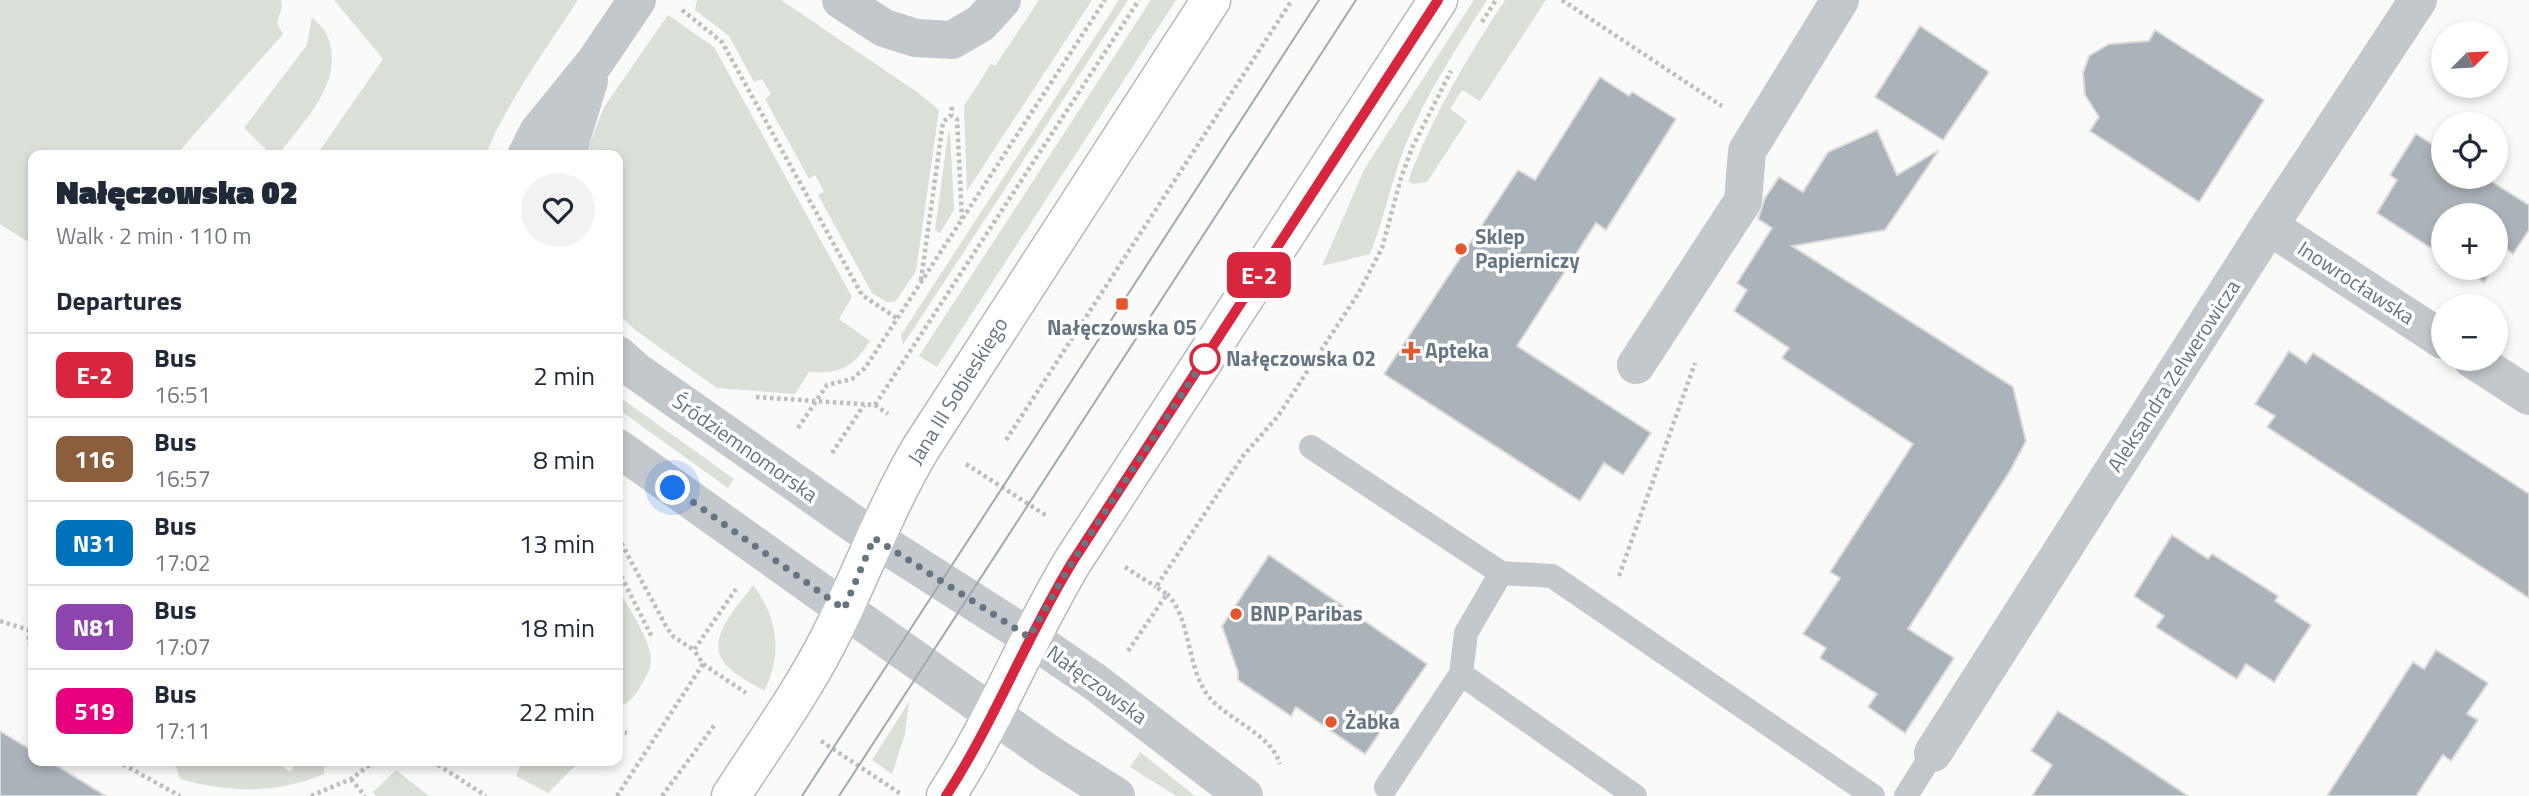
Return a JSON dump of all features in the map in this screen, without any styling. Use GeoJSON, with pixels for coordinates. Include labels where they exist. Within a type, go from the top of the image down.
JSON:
{"type":"FeatureCollection","features":[{"type":"Feature","properties":{"kind":"main road","name":"Jana III Sobieskiego"},"geometry":{"type":"LineString","coordinates":[[731,796],[827,643],[902,480],[943,412],[1211,0]]}},
{"type":"Feature","properties":{"kind":"main road"},"geometry":{"type":"LineString","coordinates":[[946,796],[993,715],[1029,637],[1073,561],[1438,0]]}},
{"type":"Feature","properties":{"kind":"street"},"geometry":{"type":"LineString","coordinates":[[529,150],[538,132],[595,62],[637,0]]}},
{"type":"Feature","properties":{"kind":"street"},"geometry":{"type":"LineString","coordinates":[[841,0],[884,28],[916,38],[952,40],[981,23],[1002,0]]}},
{"type":"Feature","properties":{"kind":"street"},"geometry":{"type":"LineString","coordinates":[[1636,365],[1743,201],[1753,140],[1840,0]]}},
{"type":"Feature","properties":{"kind":"street","name":"Aleksandra Zelwerowicza"},"geometry":{"type":"LineString","coordinates":[[1933,753],[2418,0]]}},
{"type":"Feature","properties":{"kind":"street"},"geometry":{"type":"LineString","coordinates":[[568,150],[595,62]]}},
{"type":"Feature","properties":{"kind":"street","name":"Inowrocławska"},"geometry":{"type":"LineString","coordinates":[[2270,226],[2431,332]]}},
{"type":"Feature","properties":{"kind":"street","name":"Śródziemnomorska"},"geometry":{"type":"LineString","coordinates":[[623,359],[874,538]]}},
{"type":"Feature","properties":{"kind":"street"},"geometry":{"type":"LineString","coordinates":[[2490,371],[2529,396]]}},
{"type":"Feature","properties":{"kind":"street"},"geometry":{"type":"LineString","coordinates":[[623,452],[993,715],[1116,796]]}},
{"type":"Feature","properties":{"kind":"street","name":"Nałęczowska"},"geometry":{"type":"LineString","coordinates":[[874,538],[1104,688],[1244,796]]}},
{"type":"Feature","properties":{"kind":"lane"},"geometry":{"type":"LineString","coordinates":[[1311,447],[1501,573],[1552,576],[1873,796]]}},
{"type":"Feature","properties":{"kind":"lane"},"geometry":{"type":"LineString","coordinates":[[1386,787],[1461,674],[1466,633],[1501,573]]}},
{"type":"Feature","properties":{"kind":"lane"},"geometry":{"type":"LineString","coordinates":[[1461,674],[1635,796]]}},
{"type":"Feature","properties":{"kind":"lane"},"geometry":{"type":"LineString","coordinates":[[1906,796],[1933,753]]}},
{"type":"Feature","properties":{"kind":"path"},"geometry":{"type":"LineString","coordinates":[[794,433],[827,385],[843,383],[860,375],[1105,0]]}},
{"type":"Feature","properties":{"kind":"path"},"geometry":{"type":"LineString","coordinates":[[875,405],[1139,0]]}},
{"type":"Feature","properties":{"kind":"path"},"geometry":{"type":"LineString","coordinates":[[1006,440],[1292,0]]}},
{"type":"Feature","properties":{"kind":"path"},"geometry":{"type":"LineString","coordinates":[[1475,33],[1496,0]]}},
{"type":"Feature","properties":{"kind":"path"},"geometry":{"type":"LineString","coordinates":[[1562,1],[1753,140]]}},
{"type":"Feature","properties":{"kind":"path"},"geometry":{"type":"LineString","coordinates":[[683,7],[682,12],[722,42],[862,295],[898,319]]}},
{"type":"Feature","properties":{"kind":"path"},"geometry":{"type":"LineString","coordinates":[[1156,587],[1243,456],[1278,416],[1358,294],[1381,248],[1412,148],[1456,63]]}},
{"type":"Feature","properties":{"kind":"path"},"geometry":{"type":"LineString","coordinates":[[920,284],[943,122],[951,115],[952,107]]}},
{"type":"Feature","properties":{"kind":"path"},"geometry":{"type":"LineString","coordinates":[[951,115],[957,119],[962,220]]}},
{"type":"Feature","properties":{"kind":"path"},"geometry":{"type":"LineString","coordinates":[[1606,613],[1699,351]]}},
{"type":"Feature","properties":{"kind":"path"},"geometry":{"type":"LineString","coordinates":[[751,396],[865,405],[829,458]]}},
{"type":"Feature","properties":{"kind":"path"},"geometry":{"type":"LineString","coordinates":[[975,469],[1050,519]]}},
{"type":"Feature","properties":{"kind":"path"},"geometry":{"type":"LineString","coordinates":[[623,546],[674,637],[694,650],[703,664],[752,697]]}},
{"type":"Feature","properties":{"kind":"path"},"geometry":{"type":"LineString","coordinates":[[1129,569],[1167,594],[1176,606],[1205,690],[1218,705],[1271,747],[1279,761],[1281,773]]}},
{"type":"Feature","properties":{"kind":"path"},"geometry":{"type":"LineString","coordinates":[[623,580],[652,637]]}},
{"type":"Feature","properties":{"kind":"path"},"geometry":{"type":"LineString","coordinates":[[694,650],[740,584]]}},
{"type":"Feature","properties":{"kind":"path"},"geometry":{"type":"LineString","coordinates":[[1136,638],[1167,594]]}},
{"type":"Feature","properties":{"kind":"path"},"geometry":{"type":"LineString","coordinates":[[0,621],[28,630]]}},
{"type":"Feature","properties":{"kind":"path"},"geometry":{"type":"LineString","coordinates":[[617,796],[703,664]]}},
{"type":"Feature","properties":{"kind":"path"},"geometry":{"type":"LineString","coordinates":[[662,796],[716,723]]}},
{"type":"Feature","properties":{"kind":"path"},"geometry":{"type":"LineString","coordinates":[[623,732],[627,733]]}},
{"type":"Feature","properties":{"kind":"path"},"geometry":{"type":"LineString","coordinates":[[814,737],[892,788]]}},
{"type":"Feature","properties":{"kind":"path"},"geometry":{"type":"LineString","coordinates":[[126,766],[180,796]]}},
{"type":"Feature","properties":{"kind":"path"},"geometry":{"type":"LineString","coordinates":[[311,796],[351,779],[368,766]]}},
{"type":"Feature","properties":{"kind":"path"},"geometry":{"type":"LineString","coordinates":[[440,766],[486,796]]}},
{"type":"Feature","properties":{"kind":"path"},"geometry":{"type":"LineString","coordinates":[[351,779],[365,796]]}},
{"type":"Feature","properties":{"kind":"shaded area"},"geometry":{"type":"Polygon","coordinates":[[[0,0],[281,0],[282,7],[277,23],[283,34],[180,150],[28,150],[28,242],[0,224],[0,0]]]}},
{"type":"Feature","properties":{"kind":"shaded area"},"geometry":{"type":"Polygon","coordinates":[[[334,0],[578,0],[516,95],[488,150],[320,150],[383,59],[334,0]]]}},
{"type":"Feature","properties":{"kind":"shaded area"},"geometry":{"type":"Polygon","coordinates":[[[697,0],[781,0],[917,92],[939,110],[916,271],[895,302],[887,302],[872,293],[818,195],[824,192],[815,175],[809,179],[765,99],[771,94],[762,79],[754,82],[729,36],[695,10],[697,0]]]}},
{"type":"Feature","properties":{"kind":"shaded area"},"geometry":{"type":"Polygon","coordinates":[[[1039,0],[1092,0],[967,191],[964,106],[991,64],[995,66],[1039,0]]]}},
{"type":"Feature","properties":{"kind":"shaded area"},"geometry":{"type":"Polygon","coordinates":[[[1119,0],[1128,0],[903,345],[901,335],[1119,0]]]}},
{"type":"Feature","properties":{"kind":"shaded area"},"geometry":{"type":"Polygon","coordinates":[[[1151,0],[1176,0],[937,367],[919,356],[1151,0]]]}},
{"type":"Feature","properties":{"kind":"shaded area"},"geometry":{"type":"Polygon","coordinates":[[[1474,0],[1487,0],[1443,71],[1413,127],[1370,254],[1322,266],[1365,168],[1474,0]]]}},
{"type":"Feature","properties":{"kind":"shaded area"},"geometry":{"type":"Polygon","coordinates":[[[1505,0],[1546,0],[1480,101],[1462,90],[1450,109],[1467,121],[1427,182],[1413,184],[1408,181],[1440,110],[1464,65],[1505,0]]]}},
{"type":"Feature","properties":{"kind":"shaded area"},"geometry":{"type":"Polygon","coordinates":[[[668,15],[714,47],[852,297],[839,319],[870,341],[857,358],[838,370],[809,372],[795,394],[717,388],[635,330],[623,318],[623,150],[587,150],[604,107],[668,15]]]}},
{"type":"Feature","properties":{"kind":"shaded area"},"geometry":{"type":"Polygon","coordinates":[[[312,17],[326,33],[331,50],[327,84],[310,115],[282,150],[267,150],[244,128],[307,45],[312,17]]]}},
{"type":"Feature","properties":{"kind":"shaded area"},"geometry":{"type":"Polygon","coordinates":[[[950,132],[954,210],[940,233],[935,230],[950,132]]]}},
{"type":"Feature","properties":{"kind":"shaded area"},"geometry":{"type":"Polygon","coordinates":[[[623,400],[734,479],[728,488],[623,413],[623,400]]]}},
{"type":"Feature","properties":{"kind":"shaded area"},"geometry":{"type":"Polygon","coordinates":[[[753,585],[768,610],[775,636],[774,663],[764,691],[727,666],[720,656],[718,645],[725,624],[753,585]]]}},
{"type":"Feature","properties":{"kind":"shaded area"},"geometry":{"type":"Polygon","coordinates":[[[623,598],[643,633],[651,659],[648,673],[637,693],[623,704],[623,598]]]}},
{"type":"Feature","properties":{"kind":"shaded area"},"geometry":{"type":"Polygon","coordinates":[[[909,702],[905,734],[892,774],[872,760],[909,702]]]}},
{"type":"Feature","properties":{"kind":"shaded area"},"geometry":{"type":"Polygon","coordinates":[[[1140,752],[1195,796],[1176,796],[1130,767],[1140,752]]]}},
{"type":"Feature","properties":{"kind":"shaded area"},"geometry":{"type":"Polygon","coordinates":[[[176,766],[281,766],[290,772],[294,766],[326,766],[324,774],[306,781],[270,788],[235,789],[180,779],[176,766]]]}},
{"type":"Feature","properties":{"kind":"shaded area"},"geometry":{"type":"Polygon","coordinates":[[[520,766],[575,766],[548,793],[516,776],[520,766]]]}},
{"type":"Feature","properties":{"kind":"shaded area"},"geometry":{"type":"Polygon","coordinates":[[[396,770],[429,796],[376,796],[373,792],[396,770]]]}},
{"type":"Feature","properties":{"kind":"building"},"geometry":{"type":"Polygon","coordinates":[[[1920,26],[1989,72],[1943,140],[1875,97],[1920,26]]]}},
{"type":"Feature","properties":{"kind":"building"},"geometry":{"type":"Polygon","coordinates":[[[2155,30],[2264,100],[2199,202],[2090,131],[2099,117],[2085,95],[2083,73],[2089,56],[2109,44],[2149,41],[2155,30]]]}},
{"type":"Feature","properties":{"kind":"building"},"geometry":{"type":"Polygon","coordinates":[[[1600,77],[1629,96],[1632,92],[1676,119],[1606,230],[1596,223],[1517,346],[1651,433],[1623,475],[1604,463],[1580,501],[1384,374],[1518,170],[1535,180],[1600,77]]]}},
{"type":"Feature","properties":{"kind":"building"},"geometry":{"type":"Polygon","coordinates":[[[1877,130],[1897,175],[1939,150],[1885,230],[1792,246],[2013,387],[2026,441],[2010,471],[1908,629],[1954,658],[1905,733],[1868,707],[1877,694],[1820,658],[1826,648],[1803,634],[1840,578],[1830,572],[1913,444],[1782,358],[1789,348],[1734,311],[1747,290],[1737,283],[1772,228],[1758,219],[1765,198],[1779,177],[1803,192],[1828,152],[1877,130]]]}},
{"type":"Feature","properties":{"kind":"building"},"geometry":{"type":"Polygon","coordinates":[[[2416,134],[2431,143],[2431,189],[2503,189],[2529,205],[2529,230],[2513,254],[2508,250],[2508,203],[2431,203],[2431,248],[2377,213],[2397,180],[2390,175],[2416,134]]]}},
{"type":"Feature","properties":{"kind":"building"},"geometry":{"type":"Polygon","coordinates":[[[2289,351],[2306,363],[2313,353],[2529,494],[2529,598],[2267,427],[2275,416],[2255,404],[2289,351]]]}},
{"type":"Feature","properties":{"kind":"building"},"geometry":{"type":"Polygon","coordinates":[[[2172,535],[2208,559],[2212,554],[2278,596],[2275,601],[2311,625],[2274,682],[2246,664],[2237,679],[2156,627],[2164,616],[2134,596],[2172,535]]]}},
{"type":"Feature","properties":{"kind":"building"},"geometry":{"type":"Polygon","coordinates":[[[1269,555],[1427,664],[1365,754],[1296,707],[1291,716],[1238,680],[1238,672],[1222,626],[1269,555]]]}},
{"type":"Feature","properties":{"kind":"building"},"geometry":{"type":"Polygon","coordinates":[[[2436,650],[2488,683],[2467,714],[2478,720],[2451,761],[2443,755],[2416,796],[2327,796],[2413,662],[2424,669],[2436,650]]]}},
{"type":"Feature","properties":{"kind":"building"},"geometry":{"type":"Polygon","coordinates":[[[2058,711],[2188,796],[2032,796],[2052,765],[2031,751],[2058,711]]]}},
{"type":"Feature","properties":{"kind":"building"},"geometry":{"type":"Polygon","coordinates":[[[0,731],[28,748],[28,766],[57,766],[106,796],[0,796],[0,731]]]}},
{"type":"Feature","properties":{"kind":"tram line"},"geometry":{"type":"LineString","coordinates":[[802,796],[1319,0]]}},
{"type":"Feature","properties":{"kind":"tram line"},"geometry":{"type":"LineString","coordinates":[[839,796],[1356,0]]}},
{"type":"Feature","properties":{"kind":"bus line","name":"E-2"},"geometry":{"type":"LineString","coordinates":[[946,796],[974,752],[1029,637],[1073,561],[1438,0]]}},
{"type":"Feature","properties":{"kind":"place","name":"Sklep Papierniczy"},"geometry":{"type":"Point","coordinates":[1461,249]}},
{"type":"Feature","properties":{"kind":"place","name":"Nałęczowska 05"},"geometry":{"type":"Point","coordinates":[1122,304]}},
{"type":"Feature","properties":{"kind":"place","name":"Apteka"},"geometry":{"type":"Point","coordinates":[1411,351]}},
{"type":"Feature","properties":{"kind":"place","name":"Nałęczowska 02"},"geometry":{"type":"Point","coordinates":[1205,359]}},
{"type":"Feature","properties":{"kind":"place","name":"BNP Paribas"},"geometry":{"type":"Point","coordinates":[1236,614]}},
{"type":"Feature","properties":{"kind":"place","name":"Żabka"},"geometry":{"type":"Point","coordinates":[1331,722]}},
{"type":"Feature","properties":{"kind":"route"},"geometry":{"type":"LineString","coordinates":[[673,488],[844,609],[874,538],[1029,637],[1073,561],[1205,359]]}}]}
